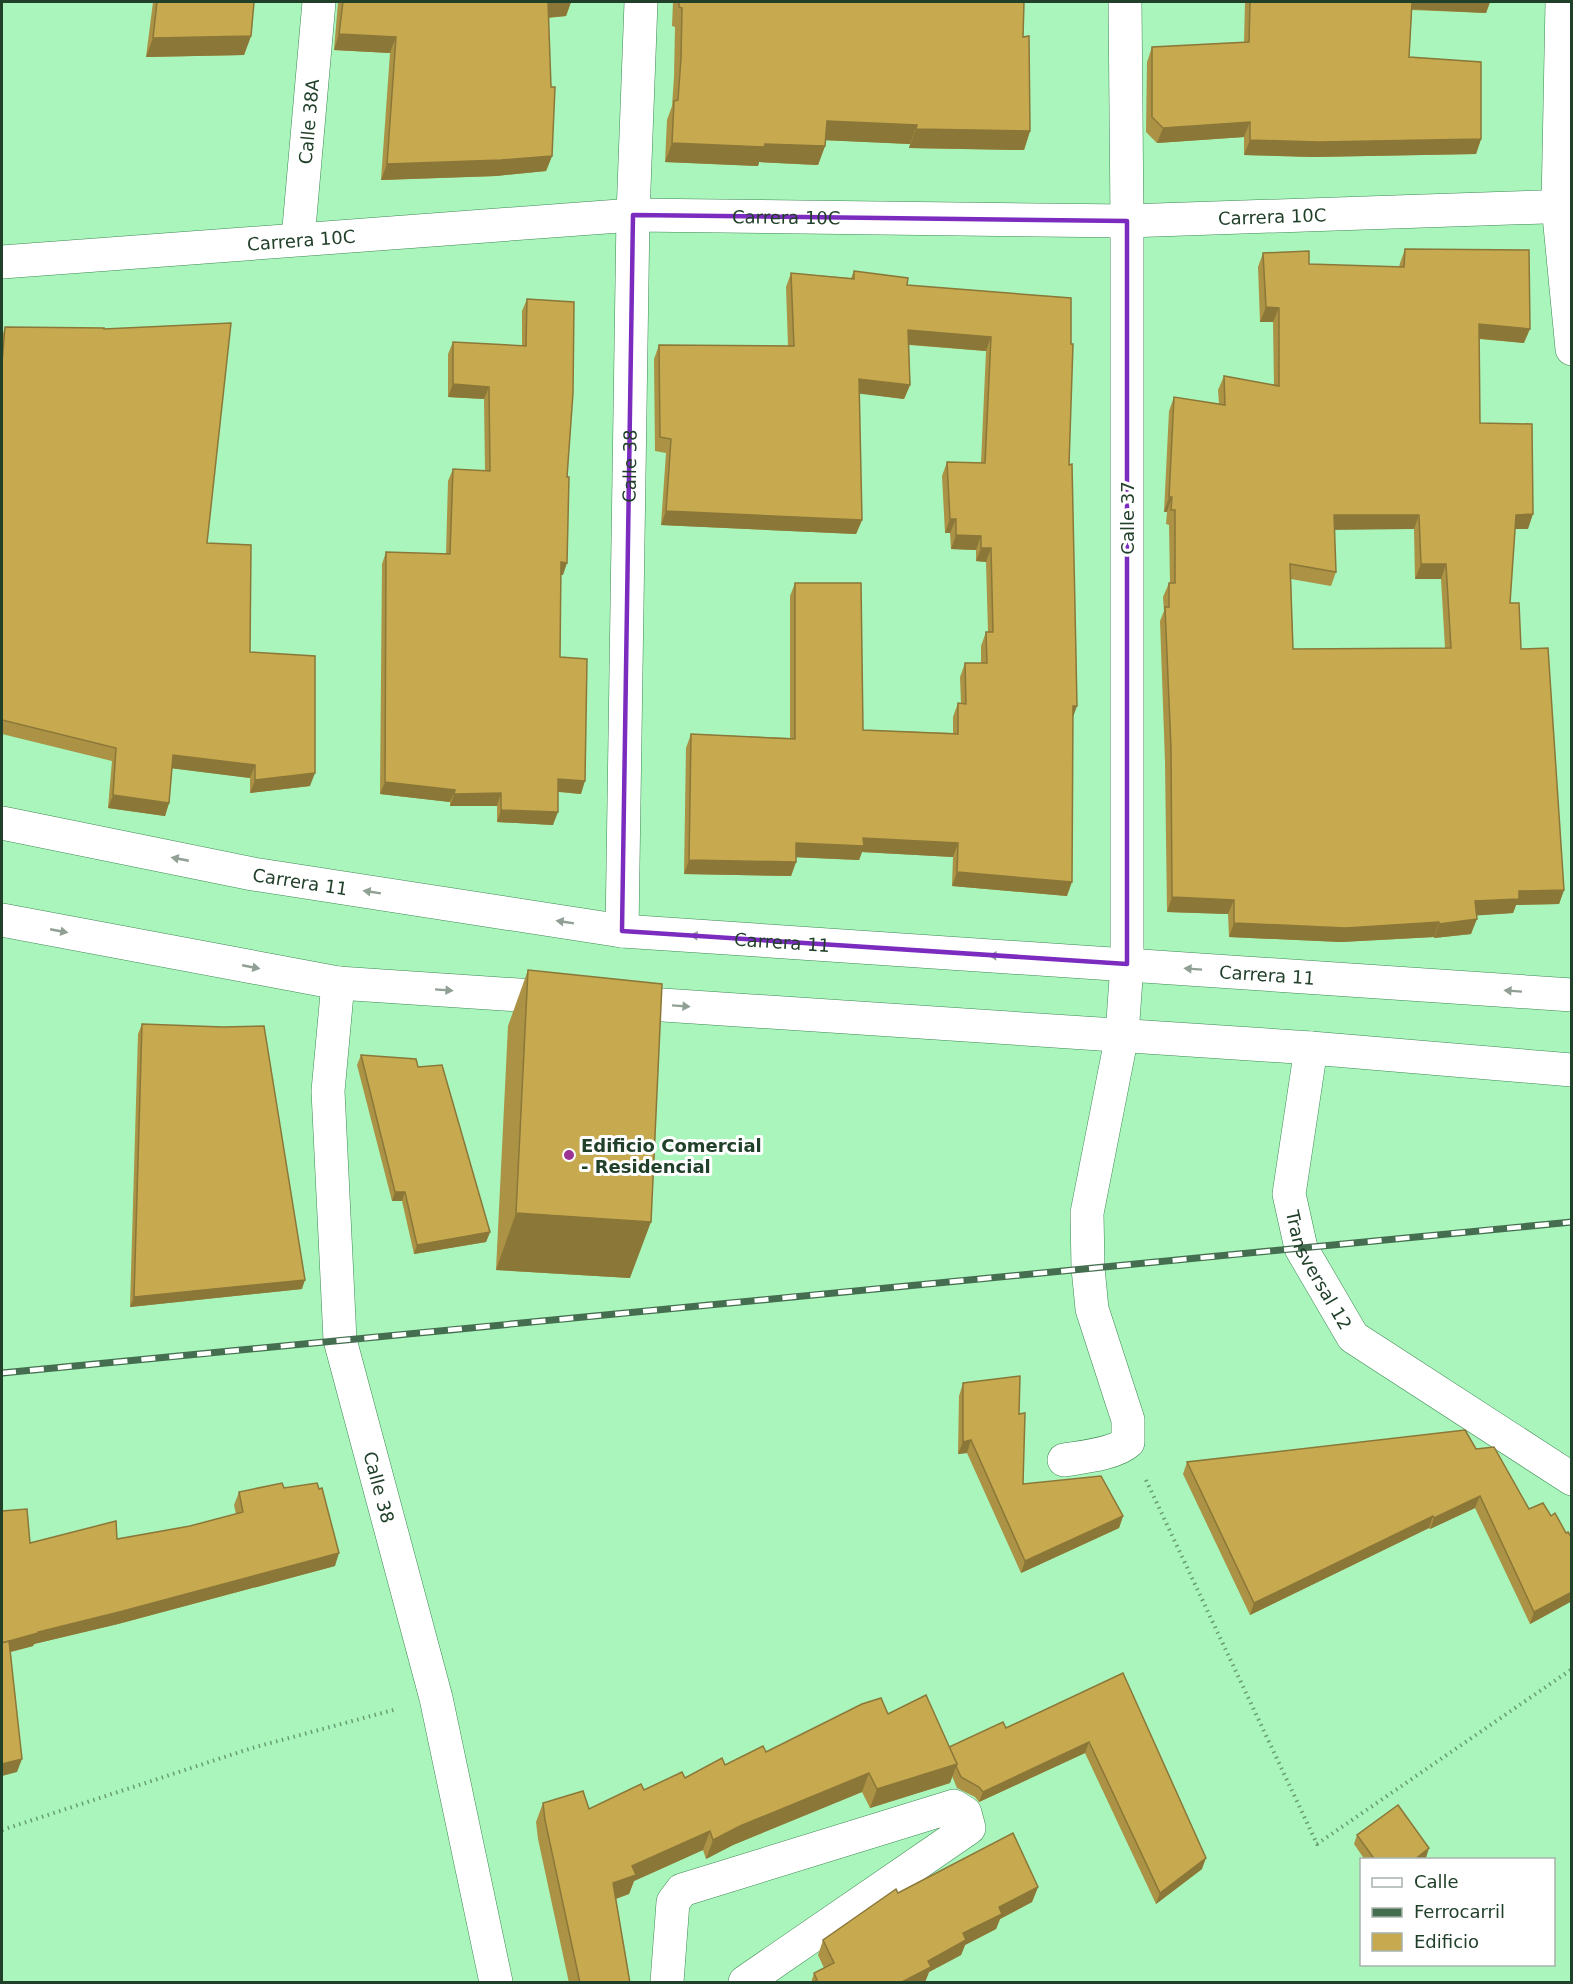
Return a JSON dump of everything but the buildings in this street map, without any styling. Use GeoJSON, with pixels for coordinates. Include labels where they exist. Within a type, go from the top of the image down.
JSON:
{"type":"FeatureCollection","features":[{"type":"Feature","properties":{"kind":"street","name":"Calle 38A"},"geometry":{"type":"LineString","coordinates":[[298,239],[319,2]]}},
{"type":"Feature","properties":{"kind":"street","name":"Calle 38"},"geometry":{"type":"LineString","coordinates":[[622,931],[633,215],[641,2]]}},
{"type":"Feature","properties":{"kind":"street","name":"Calle 37"},"geometry":{"type":"LineString","coordinates":[[1125,2],[1127,964],[1122,1035],[1087,1213],[1088,1268],[1092,1309],[1128,1420],[1128,1442]]}},
{"type":"Feature","properties":{"kind":"street"},"geometry":{"type":"LineString","coordinates":[[1562,2],[1565,206],[1572,349]]}},
{"type":"Feature","properties":{"kind":"street","name":"Carrera 10C"},"geometry":{"type":"LineString","coordinates":[[2,262],[633,215],[1127,221],[1565,206]]}},
{"type":"Feature","properties":{"kind":"street","name":"Carrera 11"},"geometry":{"type":"LineString","coordinates":[[2,823],[253,874],[622,931],[1572,995]]}},
{"type":"Feature","properties":{"kind":"street"},"geometry":{"type":"LineString","coordinates":[[2,920],[338,983],[1311,1048],[1572,1071]]}},
{"type":"Feature","properties":{"kind":"street","name":"Calle 38"},"geometry":{"type":"LineString","coordinates":[[338,983],[328,1091],[340,1340],[436,1698],[496,1983]]}},
{"type":"Feature","properties":{"kind":"street","name":"Transversal 12"},"geometry":{"type":"LineString","coordinates":[[1311,1048],[1289,1194],[1301,1248],[1353,1337],[1572,1479]]}},
{"type":"Feature","properties":{"kind":"street"},"geometry":{"type":"LineString","coordinates":[[1064,1460],[1113,1450],[1128,1442]]}},
{"type":"Feature","properties":{"kind":"street"},"geometry":{"type":"LineString","coordinates":[[667,1983],[673,1902],[682,1890],[954,1806],[965,1813],[969,1828],[745,1983]]}},
{"type":"Feature","properties":{"kind":"path"},"geometry":{"type":"LineString","coordinates":[[1128,1442],[1317,1844],[1572,1669]]}},
{"type":"Feature","properties":{"kind":"path"},"geometry":{"type":"LineString","coordinates":[[2,1830],[252,1748],[436,1698]]}},
{"type":"Feature","properties":{"kind":"highlighted area"},"geometry":{"type":"Polygon","coordinates":[[[633,215],[1127,221],[1127,964],[622,931],[633,215]]]}},
{"type":"Feature","properties":{"kind":"railway"},"geometry":{"type":"LineString","coordinates":[[2,1373],[1572,1222]]}},
{"type":"Feature","properties":{"kind":"place","name":"Edificio Comercial - Residencial"},"geometry":{"type":"Point","coordinates":[569,1155]}}]}
